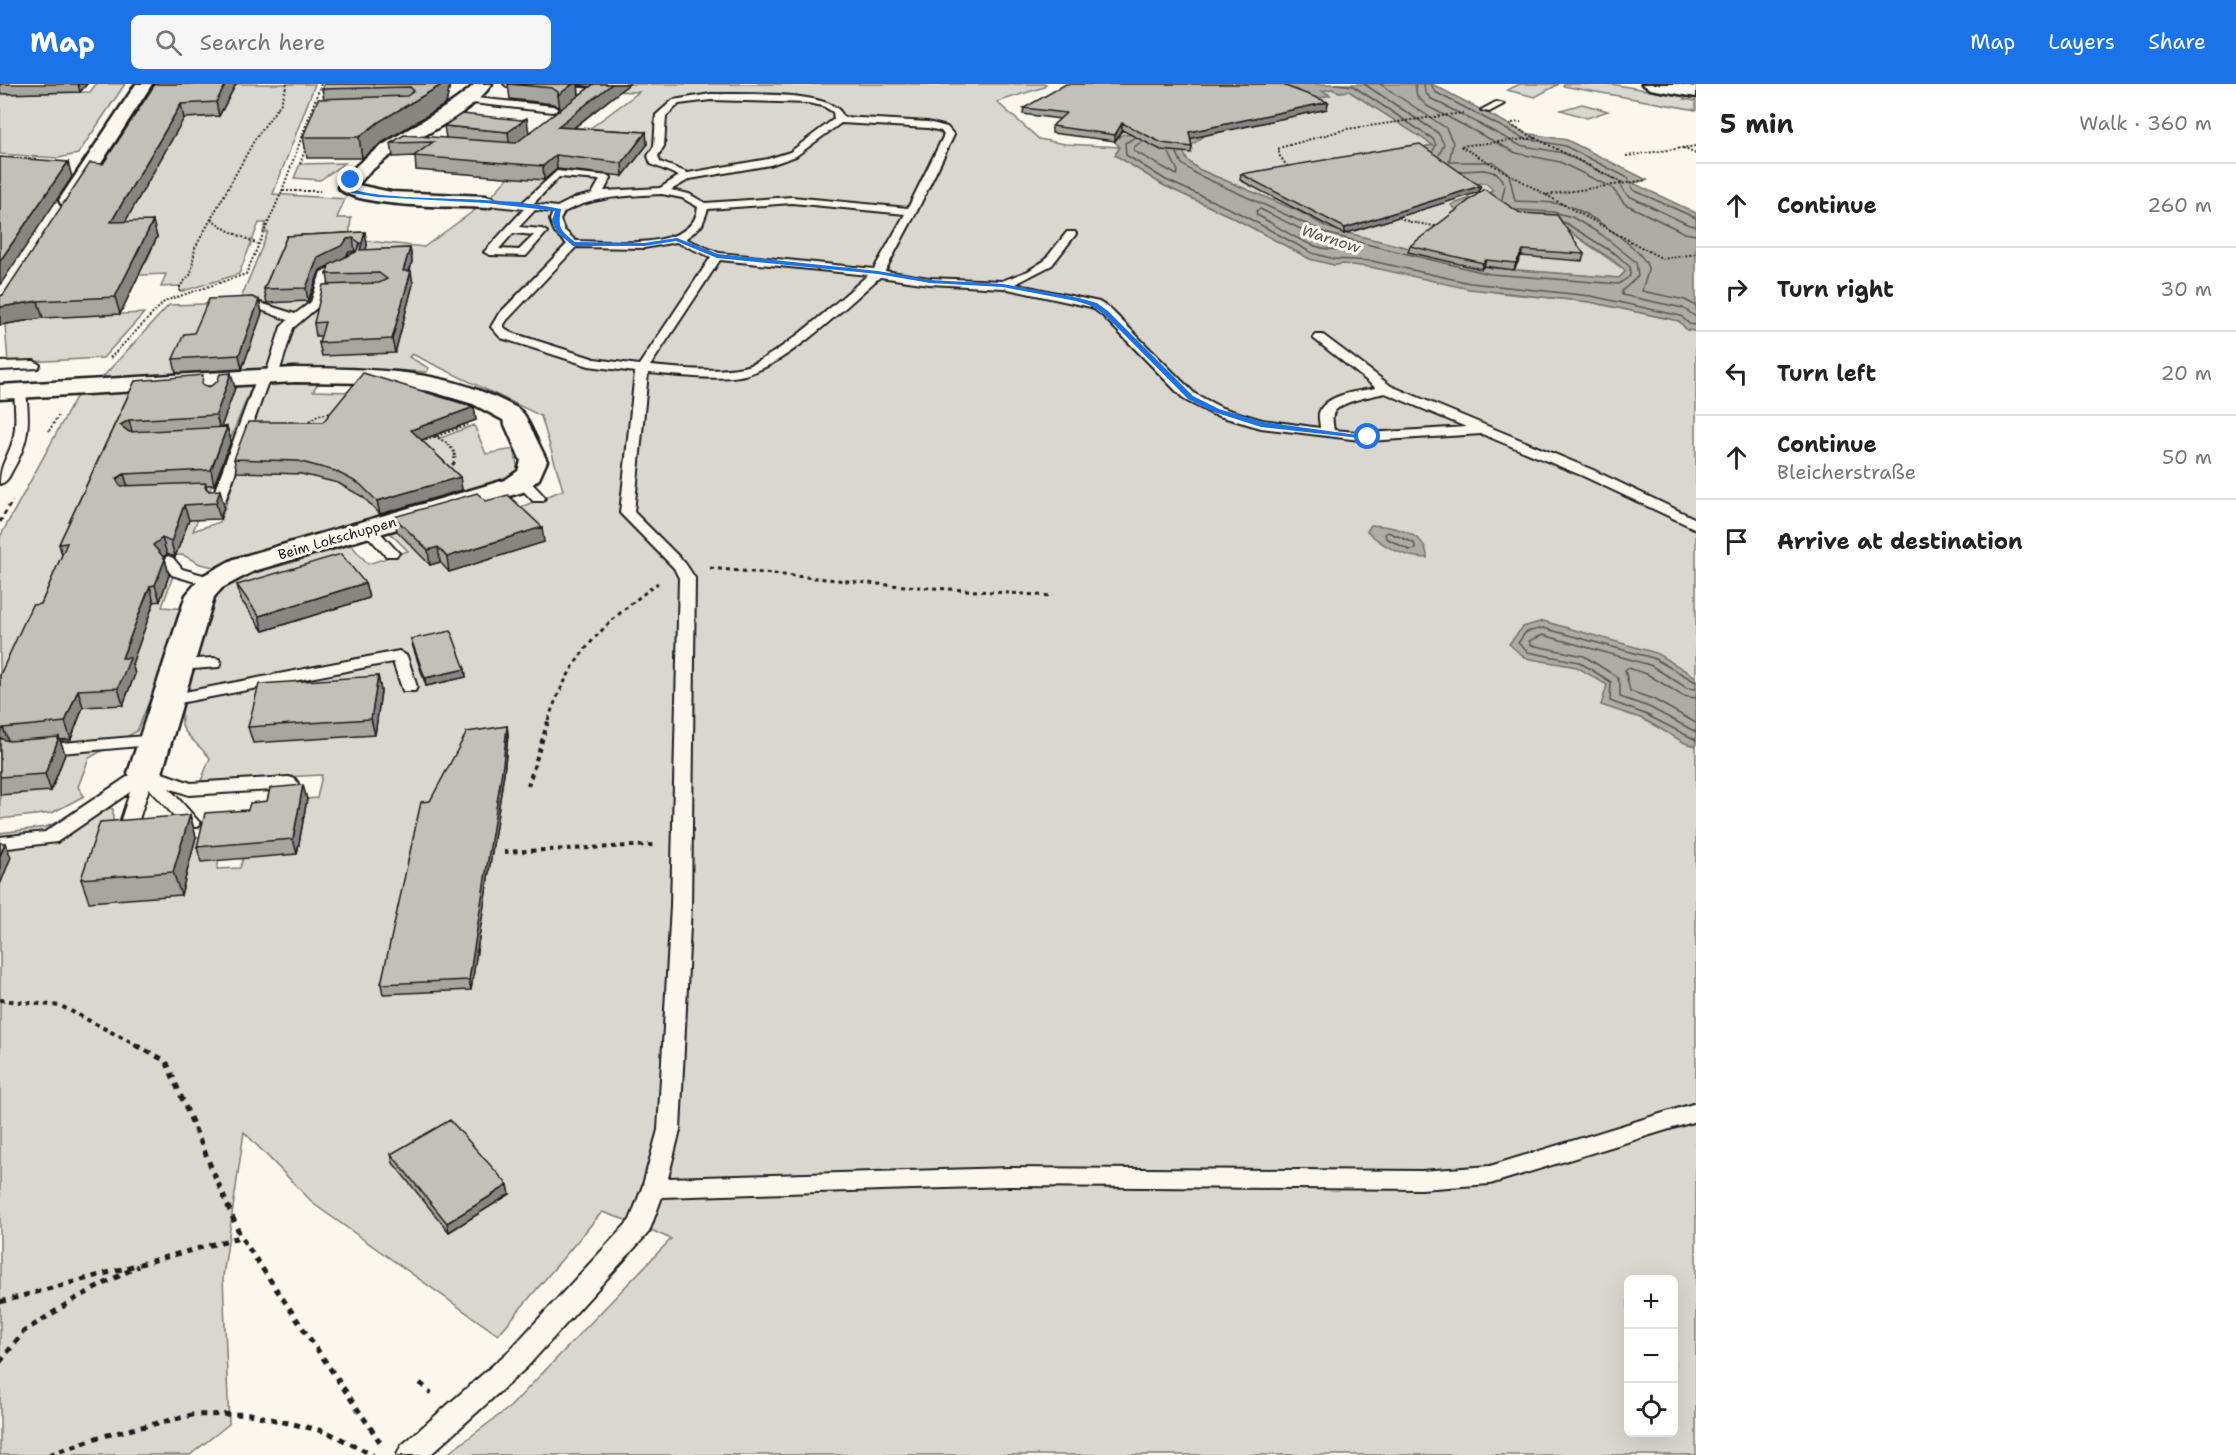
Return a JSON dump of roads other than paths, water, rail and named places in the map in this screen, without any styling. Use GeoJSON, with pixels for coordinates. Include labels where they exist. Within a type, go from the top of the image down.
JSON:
{"type":"FeatureCollection","features":[{"type":"Feature","properties":{"kind":"street"},"geometry":{"type":"LineString","coordinates":[[55,220],[144,84]]}},
{"type":"Feature","properties":{"kind":"street"},"geometry":{"type":"LineString","coordinates":[[484,84],[444,123],[411,144],[372,163],[351,180],[347,187],[354,192],[377,196],[486,202]]}},
{"type":"Feature","properties":{"kind":"street"},"geometry":{"type":"LineString","coordinates":[[1650,84],[1696,92]]}},
{"type":"Feature","properties":{"kind":"street"},"geometry":{"type":"LineString","coordinates":[[69,164],[92,163]]}},
{"type":"Feature","properties":{"kind":"street","name":"Beim Lokschuppen"},"geometry":{"type":"LineString","coordinates":[[10,392],[82,387],[216,387],[267,377],[368,375],[432,384],[481,399],[513,416],[534,461],[530,474],[530,490],[513,486],[244,565],[212,582],[200,595],[145,773]]}},
{"type":"Feature","properties":{"kind":"lane"},"geometry":{"type":"LineString","coordinates":[[507,84],[593,92],[582,100]]}},
{"type":"Feature","properties":{"kind":"lane"},"geometry":{"type":"LineString","coordinates":[[687,176],[656,164],[653,156],[659,146],[661,115],[676,102],[711,97],[808,100],[837,111],[839,120]]}},
{"type":"Feature","properties":{"kind":"lane"},"geometry":{"type":"LineString","coordinates":[[466,100],[553,109]]}},
{"type":"Feature","properties":{"kind":"lane"},"geometry":{"type":"LineString","coordinates":[[1486,110],[1499,104]]}},
{"type":"Feature","properties":{"kind":"lane"},"geometry":{"type":"LineString","coordinates":[[556,120],[564,113]]}},
{"type":"Feature","properties":{"kind":"lane"},"geometry":{"type":"LineString","coordinates":[[573,244],[502,318],[497,327],[505,336],[593,363],[707,373],[745,370],[774,359],[878,273],[912,211],[949,135],[944,129],[928,125],[839,120],[793,154],[770,162],[687,176],[662,191]]}},
{"type":"Feature","properties":{"kind":"lane"},"geometry":{"type":"LineString","coordinates":[[510,230],[557,174],[606,178],[596,196]]}},
{"type":"Feature","properties":{"kind":"lane"},"geometry":{"type":"LineString","coordinates":[[486,202],[559,210],[579,200],[596,196],[662,191],[685,196],[703,206],[792,200],[912,211]]}},
{"type":"Feature","properties":{"kind":"lane"},"geometry":{"type":"LineString","coordinates":[[559,210],[555,220],[559,231],[573,244],[644,244],[677,239],[694,230],[703,218],[703,206]]}},
{"type":"Feature","properties":{"kind":"lane"},"geometry":{"type":"LineString","coordinates":[[1003,285],[1032,273],[1048,263],[1071,234]]}},
{"type":"Feature","properties":{"kind":"lane"},"geometry":{"type":"LineString","coordinates":[[677,239],[717,256],[878,273],[930,281],[1003,285],[1095,304],[1106,312],[1190,397],[1217,411],[1261,424],[1368,437],[1488,430]]}},
{"type":"Feature","properties":{"kind":"lane"},"geometry":{"type":"LineString","coordinates":[[216,494],[234,436],[267,377],[288,327],[324,293],[325,274],[352,261],[354,256]]}},
{"type":"Feature","properties":{"kind":"lane"},"geometry":{"type":"LineString","coordinates":[[411,1455],[518,1359],[640,1225],[654,1188],[669,1130],[682,843],[687,579],[680,566],[627,513],[642,369],[717,256]]}},
{"type":"Feature","properties":{"kind":"lane"},"geometry":{"type":"LineString","coordinates":[[254,306],[297,319]]}},
{"type":"Feature","properties":{"kind":"lane"},"geometry":{"type":"LineString","coordinates":[[1319,338],[1386,389],[1588,473],[1696,525]]}},
{"type":"Feature","properties":{"kind":"lane"},"geometry":{"type":"LineString","coordinates":[[0,366],[34,365]]}},
{"type":"Feature","properties":{"kind":"lane"},"geometry":{"type":"LineString","coordinates":[[1327,433],[1326,413],[1332,405],[1348,398],[1386,389]]}},
{"type":"Feature","properties":{"kind":"lane"},"geometry":{"type":"LineString","coordinates":[[1,476],[19,447],[24,427],[10,392]]}},
{"type":"Feature","properties":{"kind":"lane"},"geometry":{"type":"LineString","coordinates":[[369,529],[391,553]]}},
{"type":"Feature","properties":{"kind":"lane"},"geometry":{"type":"LineString","coordinates":[[168,561],[177,572],[212,582]]}},
{"type":"Feature","properties":{"kind":"lane"},"geometry":{"type":"LineString","coordinates":[[169,700],[399,656],[409,687]]}},
{"type":"Feature","properties":{"kind":"lane"},"geometry":{"type":"LineString","coordinates":[[179,665],[213,663]]}},
{"type":"Feature","properties":{"kind":"lane"},"geometry":{"type":"LineString","coordinates":[[16,752],[156,740]]}},
{"type":"Feature","properties":{"kind":"lane"},"geometry":{"type":"LineString","coordinates":[[145,773],[189,789],[289,783]]}},
{"type":"Feature","properties":{"kind":"lane"},"geometry":{"type":"LineString","coordinates":[[145,773],[191,823]]}},
{"type":"Feature","properties":{"kind":"lane"},"geometry":{"type":"LineString","coordinates":[[125,835],[145,773]]}},
{"type":"Feature","properties":{"kind":"lane"},"geometry":{"type":"LineString","coordinates":[[2,843],[50,838],[145,773]]}},
{"type":"Feature","properties":{"kind":"lane"},"geometry":{"type":"LineString","coordinates":[[654,1188],[1009,1177],[1421,1180],[1490,1175],[1696,1112]]}},
{"type":"Feature","properties":{"kind":"water","name":"Warnow"},"geometry":{"type":"Polygon","coordinates":[[[1243,84],[1432,84],[1525,133],[1567,140],[1647,180],[1633,183],[1696,213],[1696,331],[1687,330],[1679,321],[1590,302],[1469,289],[1371,267],[1334,265],[1310,259],[1234,218],[1163,185],[1115,155],[1120,147],[1114,141],[1123,134],[1128,135],[1243,84]],[[1332,89],[1322,91],[1330,95],[1217,127],[1183,151],[1187,160],[1198,169],[1298,211],[1328,228],[1491,268],[1619,278],[1626,271],[1563,227],[1470,221],[1451,205],[1493,190],[1486,183],[1419,187],[1402,151],[1433,145],[1349,91],[1339,92],[1332,89]]]}},
{"type":"Feature","properties":{"kind":"water"},"geometry":{"type":"Polygon","coordinates":[[[1371,525],[1397,529],[1415,536],[1426,549],[1427,558],[1410,556],[1380,542],[1367,531],[1371,525]]]}},
{"type":"Feature","properties":{"kind":"water"},"geometry":{"type":"Polygon","coordinates":[[[1543,621],[1656,653],[1696,677],[1696,746],[1685,743],[1643,719],[1601,705],[1607,685],[1577,667],[1525,658],[1509,644],[1523,627],[1543,621]]]}}]}
